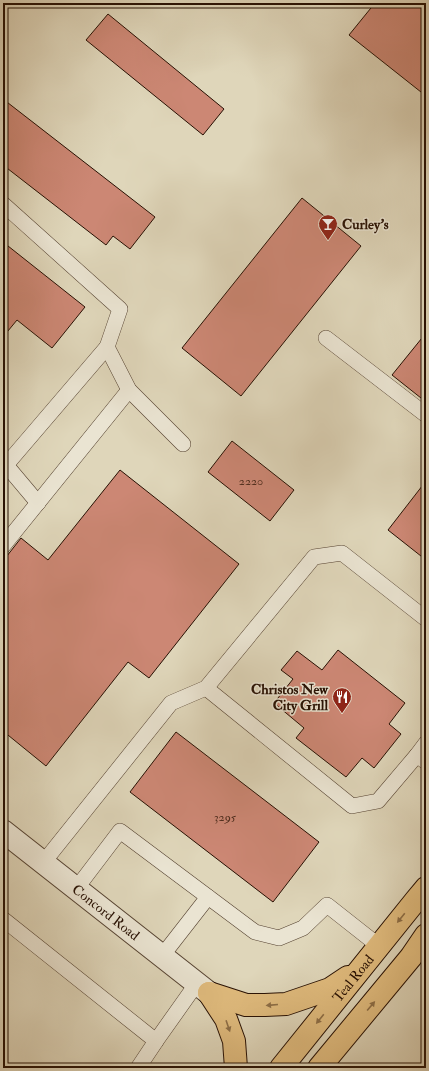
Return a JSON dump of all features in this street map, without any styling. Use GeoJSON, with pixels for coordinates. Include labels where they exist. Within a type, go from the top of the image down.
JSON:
{"type":"FeatureCollection","features":[{"type":"Feature","properties":{"kind":"main road","name":"Teal Road"},"geometry":{"type":"LineString","coordinates":[[281,1068],[426,888]]}},
{"type":"Feature","properties":{"kind":"main road"},"geometry":{"type":"LineString","coordinates":[[322,1067],[412,957],[426,935]]}},
{"type":"Feature","properties":{"kind":"main road"},"geometry":{"type":"LineString","coordinates":[[203,988],[246,1005],[265,1006],[286,1004],[330,989],[359,970]]}},
{"type":"Feature","properties":{"kind":"main road"},"geometry":{"type":"LineString","coordinates":[[203,988],[226,1019],[234,1041],[236,1068]]}},
{"type":"Feature","properties":{"kind":"street","name":"Concord Road"},"geometry":{"type":"LineString","coordinates":[[4,833],[203,988]]}},
{"type":"Feature","properties":{"kind":"lane"},"geometry":{"type":"LineString","coordinates":[[3,204],[120,309],[107,348],[5,466],[38,502]]}},
{"type":"Feature","properties":{"kind":"lane"},"geometry":{"type":"LineString","coordinates":[[326,338],[426,415]]}},
{"type":"Feature","properties":{"kind":"lane"},"geometry":{"type":"LineString","coordinates":[[107,348],[129,390],[183,444]]}},
{"type":"Feature","properties":{"kind":"lane"},"geometry":{"type":"LineString","coordinates":[[3,546],[129,390]]}},
{"type":"Feature","properties":{"kind":"lane"},"geometry":{"type":"LineString","coordinates":[[43,862],[171,703],[206,688],[314,557],[342,553],[426,619]]}},
{"type":"Feature","properties":{"kind":"lane"},"geometry":{"type":"LineString","coordinates":[[206,688],[352,806],[378,801],[423,753]]}},
{"type":"Feature","properties":{"kind":"lane"},"geometry":{"type":"LineString","coordinates":[[76,889],[120,831],[255,932],[279,938],[303,928],[327,905],[379,946]]}},
{"type":"Feature","properties":{"kind":"lane"},"geometry":{"type":"LineString","coordinates":[[162,956],[208,897]]}},
{"type":"Feature","properties":{"kind":"lane"},"geometry":{"type":"LineString","coordinates":[[3,920],[156,1040]]}},
{"type":"Feature","properties":{"kind":"lane"},"geometry":{"type":"LineString","coordinates":[[138,1068],[156,1040],[203,988]]}},
{"type":"Feature","properties":{"kind":"building"},"geometry":{"type":"Polygon","coordinates":[[[375,3],[426,3],[426,96],[349,35],[375,3]]]}},
{"type":"Feature","properties":{"kind":"building"},"geometry":{"type":"Polygon","coordinates":[[[108,14],[224,109],[203,135],[86,40],[108,14]]]}},
{"type":"Feature","properties":{"kind":"building"},"geometry":{"type":"Polygon","coordinates":[[[3,99],[155,217],[130,249],[113,236],[106,245],[3,165],[3,99]]]}},
{"type":"Feature","properties":{"kind":"building"},"geometry":{"type":"Polygon","coordinates":[[[302,198],[361,246],[241,396],[182,348],[302,198]]]}},
{"type":"Feature","properties":{"kind":"building"},"geometry":{"type":"Polygon","coordinates":[[[3,242],[85,307],[52,348],[17,320],[3,337],[3,242]]]}},
{"type":"Feature","properties":{"kind":"building"},"geometry":{"type":"Polygon","coordinates":[[[426,333],[426,402],[392,375],[426,333]]]}},
{"type":"Feature","properties":{"kind":"building"},"geometry":{"type":"Polygon","coordinates":[[[232,441],[294,490],[270,521],[208,472],[232,441]]]}},
{"type":"Feature","properties":{"kind":"building"},"geometry":{"type":"Polygon","coordinates":[[[120,470],[239,564],[149,678],[128,662],[46,766],[3,731],[3,561],[21,538],[48,560],[120,470]]]}},
{"type":"Feature","properties":{"kind":"building"},"geometry":{"type":"Polygon","coordinates":[[[426,481],[426,560],[388,530],[426,481]]]}},
{"type":"Feature","properties":{"kind":"building","name":"Christos New City Grill"},"geometry":{"type":"Polygon","coordinates":[[[338,650],[405,703],[389,724],[401,734],[374,768],[362,758],[346,777],[296,738],[304,728],[274,703],[293,679],[281,670],[297,651],[322,670],[338,650]]]}},
{"type":"Feature","properties":{"kind":"building"},"geometry":{"type":"Polygon","coordinates":[[[176,732],[319,842],[273,902],[130,792],[176,732]]]}},
{"type":"Feature","properties":{"kind":"place","name":"Curley's"},"geometry":{"type":"Point","coordinates":[328,241]}},
{"type":"Feature","properties":{"kind":"place","name":"Christos New City Grill"},"geometry":{"type":"Point","coordinates":[342,714]}}]}
